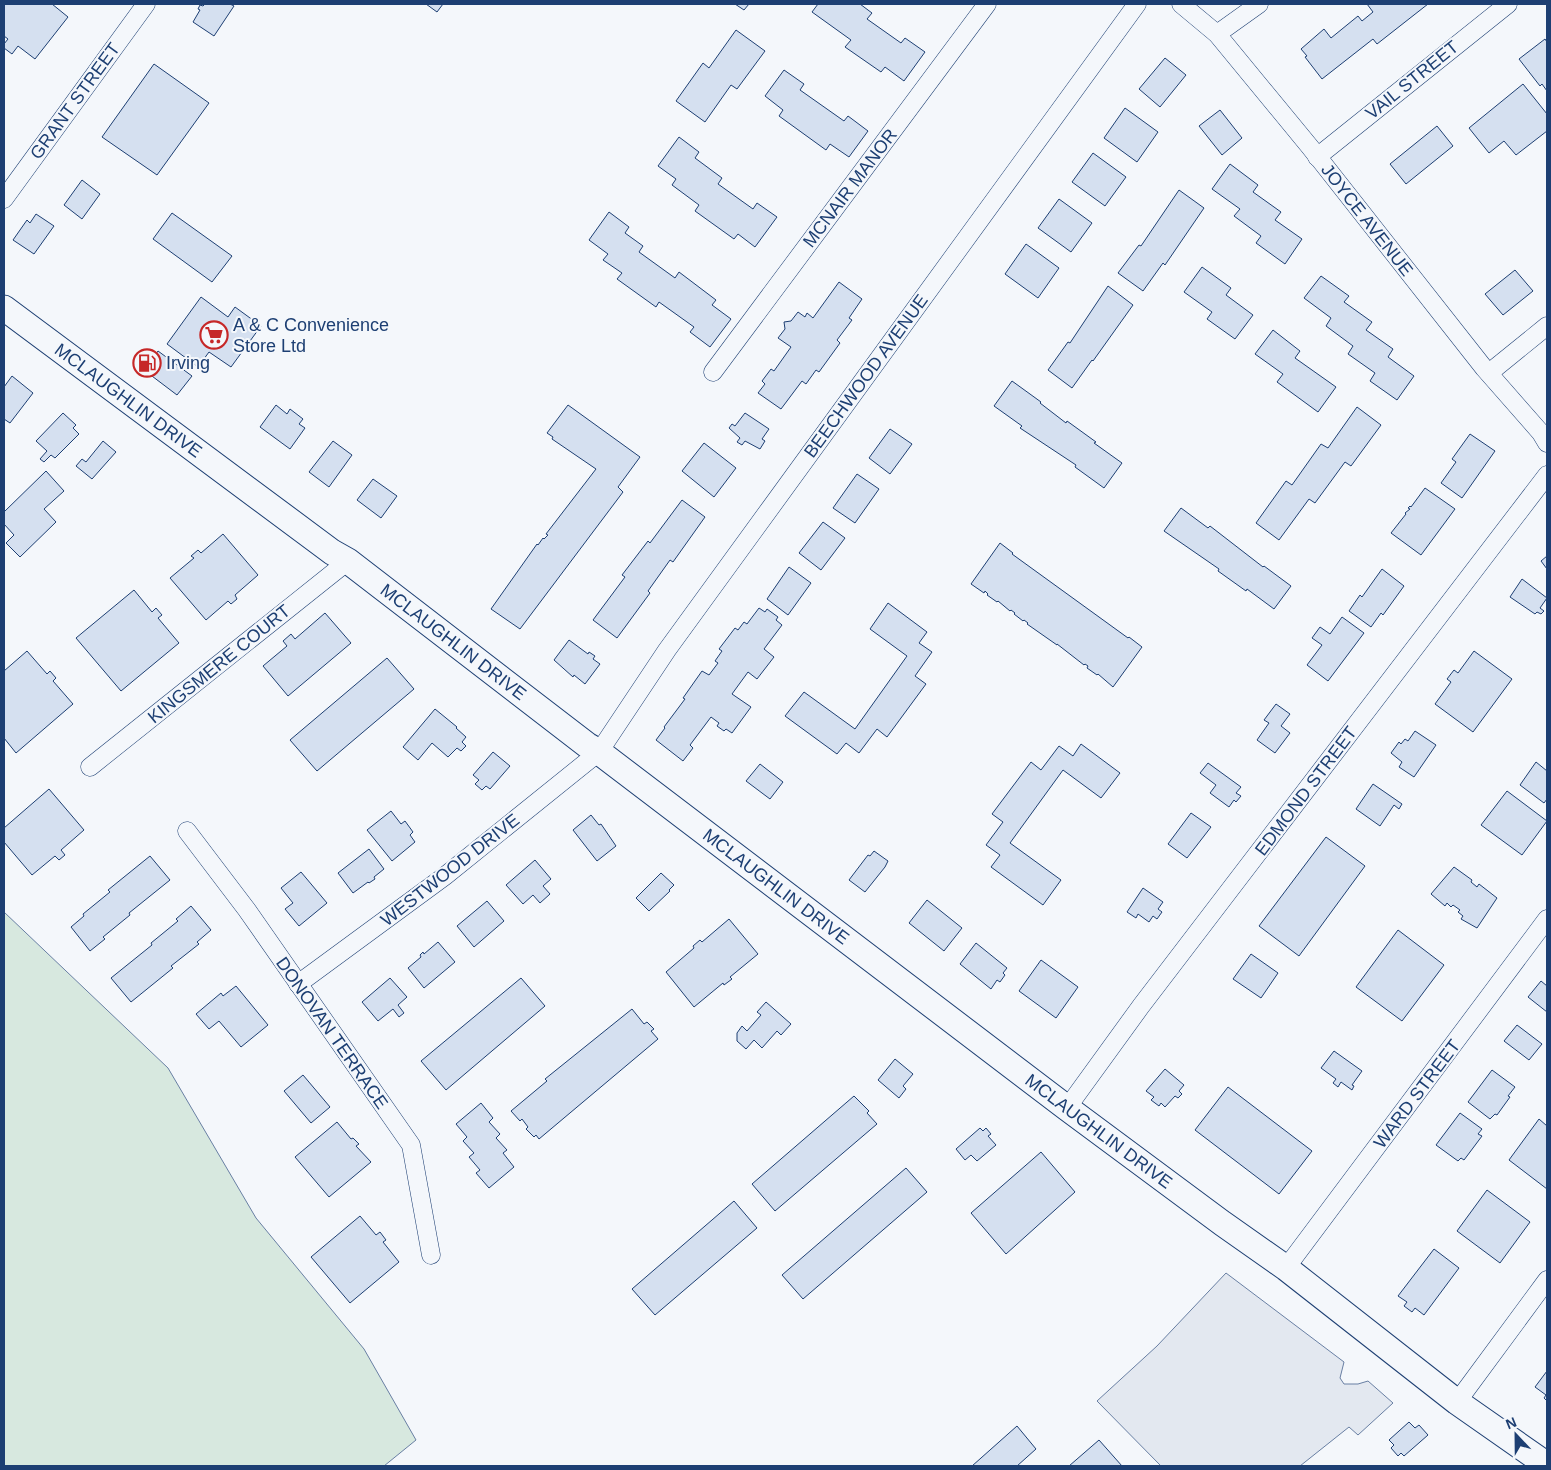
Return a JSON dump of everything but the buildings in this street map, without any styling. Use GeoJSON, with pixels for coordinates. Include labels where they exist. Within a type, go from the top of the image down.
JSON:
{"type":"FeatureCollection","features":[{"type":"Feature","properties":{"kind":"main road","name":"MCLAUGHLIN DRIVE"},"geometry":{"type":"LineString","coordinates":[[4,308],[332,552],[348,561],[586,745],[599,752],[1067,1108],[1286,1268],[1534,1462]]}},
{"type":"Feature","properties":{"kind":"street","name":"GRANT STREET"},"geometry":{"type":"LineString","coordinates":[[4,199],[146,4]]}},
{"type":"Feature","properties":{"kind":"street","name":"MCNAIR MANOR"},"geometry":{"type":"LineString","coordinates":[[713,372],[987,4]]}},
{"type":"Feature","properties":{"kind":"street","name":"BEECHWOOD AVENUE"},"geometry":{"type":"LineString","coordinates":[[599,752],[667,650],[1137,4]]}},
{"type":"Feature","properties":{"kind":"street","name":"JOYCE AVENUE"},"geometry":{"type":"LineString","coordinates":[[1180,4],[1217,34],[1547,443]]}},
{"type":"Feature","properties":{"kind":"street"},"geometry":{"type":"LineString","coordinates":[[1217,34],[1258,4]]}},
{"type":"Feature","properties":{"kind":"street","name":"VAIL STREET"},"geometry":{"type":"LineString","coordinates":[[1317,157],[1508,4]]}},
{"type":"Feature","properties":{"kind":"street"},"geometry":{"type":"LineString","coordinates":[[1489,372],[1547,326]]}},
{"type":"Feature","properties":{"kind":"street","name":"EDMOND STREET"},"geometry":{"type":"LineString","coordinates":[[1067,1108],[1141,1006],[1547,475]]}},
{"type":"Feature","properties":{"kind":"street","name":"KINGSMERE COURT"},"geometry":{"type":"LineString","coordinates":[[90,768],[348,561]]}},
{"type":"Feature","properties":{"kind":"street","name":"WESTWOOD DRIVE"},"geometry":{"type":"LineString","coordinates":[[298,984],[445,876],[599,752]]}},
{"type":"Feature","properties":{"kind":"street","name":"DONOVAN TERRACE"},"geometry":{"type":"LineString","coordinates":[[187,831],[247,910],[411,1145],[431,1254]]}},
{"type":"Feature","properties":{"kind":"street","name":"WARD STREET"},"geometry":{"type":"LineString","coordinates":[[1286,1268],[1547,919]]}},
{"type":"Feature","properties":{"kind":"street"},"geometry":{"type":"LineString","coordinates":[[1457,1402],[1547,1280]]}},
{"type":"Feature","properties":{"kind":"shaded area"},"geometry":{"type":"Polygon","coordinates":[[[4,912],[168,1068],[256,1218],[364,1349],[416,1440],[384,1466],[4,1466],[4,912]]]}},
{"type":"Feature","properties":{"kind":"shaded area"},"geometry":{"type":"Polygon","coordinates":[[[1226,1273],[1344,1362],[1340,1378],[1344,1384],[1358,1384],[1368,1381],[1393,1403],[1358,1435],[1349,1427],[1300,1466],[1161,1466],[1097,1401],[1157,1346],[1226,1273]]]}},
{"type":"Feature","properties":{"kind":"place","name":"A & C Convenience Store Ltd"},"geometry":{"type":"Point","coordinates":[214,335]}},
{"type":"Feature","properties":{"kind":"place","name":"Irving"},"geometry":{"type":"Point","coordinates":[147,363]}}]}
